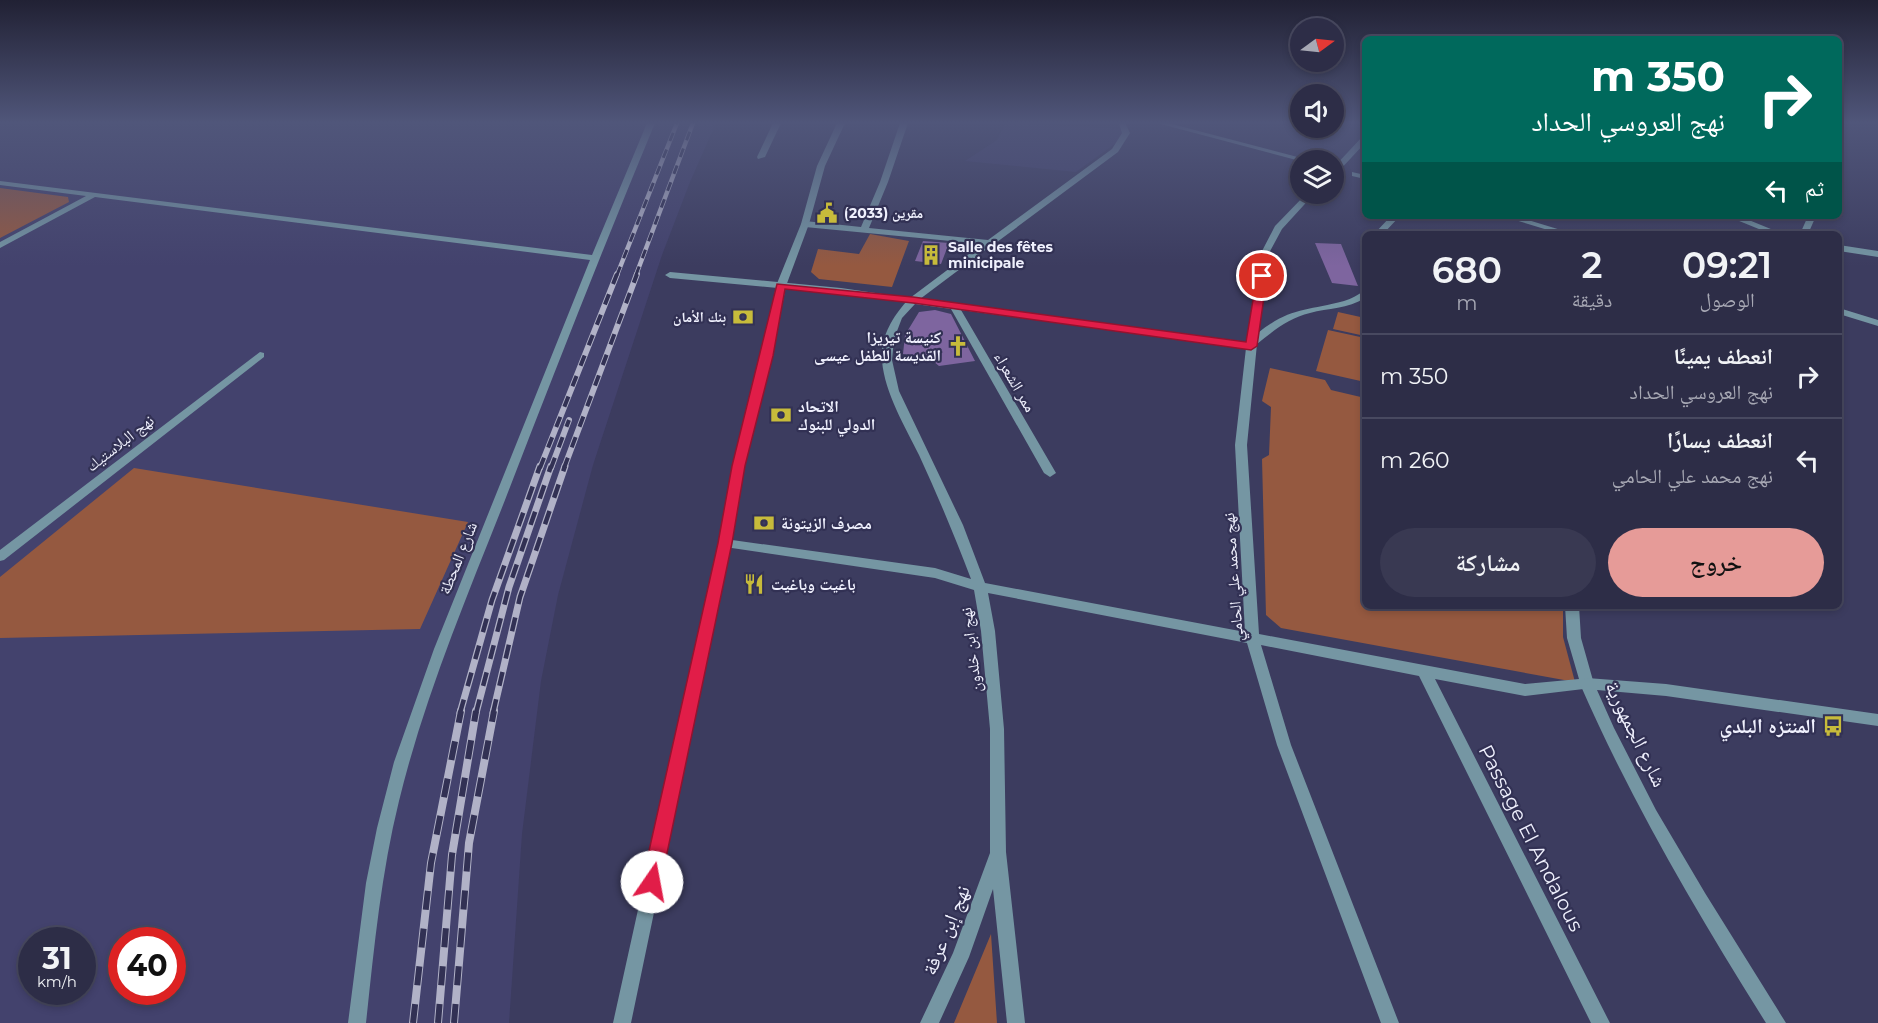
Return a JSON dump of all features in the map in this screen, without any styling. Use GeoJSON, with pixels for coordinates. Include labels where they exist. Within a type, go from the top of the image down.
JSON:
{"type":"FeatureCollection","features":[{"type":"Feature","properties":{"kind":"street","name":"شارع المحطة"},"geometry":{"type":"LineString","coordinates":[[357,1023],[366,939],[379,864],[391,802],[407,746],[446,629],[632,171]]}},
{"type":"Feature","properties":{"kind":"street"},"geometry":{"type":"LineString","coordinates":[[622,1023],[725,543],[739,466],[767,356],[781,286],[805,224],[820,171]]}},
{"type":"Feature","properties":{"kind":"street"},"geometry":{"type":"LineString","coordinates":[[864,229],[888,171]]}},
{"type":"Feature","properties":{"kind":"street","name":"نهج ابن خلدون"},"geometry":{"type":"LineString","coordinates":[[1016,1023],[998,852],[997,729],[988,631],[980,587],[957,525],[894,391],[887,360],[889,339],[898,317],[913,300],[1088,171]]}},
{"type":"Feature","properties":{"kind":"street"},"geometry":{"type":"LineString","coordinates":[[1355,174],[1362,176]]}},
{"type":"Feature","properties":{"kind":"street"},"geometry":{"type":"LineString","coordinates":[[0,183],[596,258]]}},
{"type":"Feature","properties":{"kind":"street"},"geometry":{"type":"LineString","coordinates":[[0,245],[94,195]]}},
{"type":"Feature","properties":{"kind":"street","name":"نهج محمد علي الحامي"},"geometry":{"type":"LineString","coordinates":[[1301,204],[1278,228],[1266,253],[1251,345],[1241,445],[1252,638],[1284,745],[1390,1023]]}},
{"type":"Feature","properties":{"kind":"street"},"geometry":{"type":"LineString","coordinates":[[1381,231],[1393,219]]}},
{"type":"Feature","properties":{"kind":"street"},"geometry":{"type":"LineString","coordinates":[[1517,219],[1559,231]]}},
{"type":"Feature","properties":{"kind":"street"},"geometry":{"type":"LineString","coordinates":[[1739,219],[1771,231]]}},
{"type":"Feature","properties":{"kind":"street"},"geometry":{"type":"LineString","coordinates":[[805,224],[993,243]]}},
{"type":"Feature","properties":{"kind":"street"},"geometry":{"type":"LineString","coordinates":[[1842,248],[1878,254]]}},
{"type":"Feature","properties":{"kind":"street"},"geometry":{"type":"LineString","coordinates":[[670,275],[913,300],[1251,345],[1276,322],[1306,311],[1349,302],[1362,296]]}},
{"type":"Feature","properties":{"kind":"street","name":"ممر الشعراء"},"geometry":{"type":"LineString","coordinates":[[954,306],[1050,473]]}},
{"type":"Feature","properties":{"kind":"street"},"geometry":{"type":"LineString","coordinates":[[1842,312],[1878,323]]}},
{"type":"Feature","properties":{"kind":"street","name":"نهج البلاستيك"},"geometry":{"type":"LineString","coordinates":[[0,557],[260,355]]}},
{"type":"Feature","properties":{"kind":"street"},"geometry":{"type":"LineString","coordinates":[[725,543],[935,573],[980,587],[1525,690],[1587,684],[1574,638],[1572,609]]}},
{"type":"Feature","properties":{"kind":"street","name":"Passage El Andalous"},"geometry":{"type":"LineString","coordinates":[[1424,671],[1601,1023]]}},
{"type":"Feature","properties":{"kind":"street","name":"شارع الجمهورية"},"geometry":{"type":"LineString","coordinates":[[1777,1023],[1694,892],[1604,726],[1587,684],[1666,690],[1878,720]]}},
{"type":"Feature","properties":{"kind":"street","name":"نهج إبن عرفة"},"geometry":{"type":"LineString","coordinates":[[928,1023],[960,957],[998,852]]}},
{"type":"Feature","properties":{"kind":"shaded area"},"geometry":{"type":"Polygon","coordinates":[[[0,171],[695,171],[662,255],[593,465],[558,595],[541,681],[522,834],[509,1023],[0,1023],[0,171]]]}},
{"type":"Feature","properties":{"kind":"shaded area"},"geometry":{"type":"Polygon","coordinates":[[[0,188],[68,197],[69,202],[0,238],[0,188]]]}},
{"type":"Feature","properties":{"kind":"shaded area"},"geometry":{"type":"Polygon","coordinates":[[[870,234],[909,241],[892,287],[819,279],[811,272],[818,249],[859,254],[870,234]]]}},
{"type":"Feature","properties":{"kind":"shaded area"},"geometry":{"type":"Polygon","coordinates":[[[1338,312],[1362,317],[1362,335],[1333,329],[1338,312]]]}},
{"type":"Feature","properties":{"kind":"shaded area"},"geometry":{"type":"Polygon","coordinates":[[[1328,330],[1362,337],[1362,381],[1316,371],[1328,330]]]}},
{"type":"Feature","properties":{"kind":"shaded area"},"geometry":{"type":"Polygon","coordinates":[[[1270,368],[1325,380],[1331,390],[1362,397],[1362,609],[1563,609],[1563,637],[1575,682],[1281,628],[1266,615],[1262,459],[1269,455],[1271,407],[1262,401],[1270,368]]]}},
{"type":"Feature","properties":{"kind":"shaded area"},"geometry":{"type":"Polygon","coordinates":[[[134,468],[468,522],[420,629],[0,638],[0,577],[134,468]]]}},
{"type":"Feature","properties":{"kind":"shaded area"},"geometry":{"type":"Polygon","coordinates":[[[991,934],[997,1023],[954,1023],[991,934]]]}},
{"type":"Feature","properties":{"kind":"building","name":"Salle des fêtes minicipale"},"geometry":{"type":"Polygon","coordinates":[[[923,241],[949,243],[941,264],[915,261],[923,241]]]}},
{"type":"Feature","properties":{"kind":"building"},"geometry":{"type":"Polygon","coordinates":[[[1315,243],[1341,244],[1358,286],[1332,283],[1315,243]]]}},
{"type":"Feature","properties":{"kind":"building"},"geometry":{"type":"Polygon","coordinates":[[[935,310],[951,314],[975,361],[939,366],[927,356],[903,354],[905,335],[919,312],[935,310]]]}},
{"type":"Feature","properties":{"kind":"railway"},"geometry":{"type":"LineString","coordinates":[[617,275],[658,171]]}},
{"type":"Feature","properties":{"kind":"railway"},"geometry":{"type":"LineString","coordinates":[[636,275],[675,171]]}},
{"type":"Feature","properties":{"kind":"railway"},"geometry":{"type":"LineString","coordinates":[[540,468],[617,274]]}},
{"type":"Feature","properties":{"kind":"railway"},"geometry":{"type":"LineString","coordinates":[[564,468],[637,274]]}},
{"type":"Feature","properties":{"kind":"railway"},"geometry":{"type":"LineString","coordinates":[[551,468],[569,420]]}},
{"type":"Feature","properties":{"kind":"railway"},"geometry":{"type":"LineString","coordinates":[[460,713],[492,600],[540,466]]}},
{"type":"Feature","properties":{"kind":"railway"},"geometry":{"type":"LineString","coordinates":[[476,713],[509,587],[551,466]]}},
{"type":"Feature","properties":{"kind":"railway"},"geometry":{"type":"LineString","coordinates":[[493,713],[520,597],[565,466]]}},
{"type":"Feature","properties":{"kind":"railway"},"geometry":{"type":"LineString","coordinates":[[413,1023],[431,863],[461,711]]}},
{"type":"Feature","properties":{"kind":"railway"},"geometry":{"type":"LineString","coordinates":[[438,1023],[452,855],[476,711]]}},
{"type":"Feature","properties":{"kind":"railway"},"geometry":{"type":"LineString","coordinates":[[454,1023],[469,843],[494,711]]}},
{"type":"Feature","properties":{"kind":"place","name":"مقرين (2033)"},"geometry":{"type":"Point","coordinates":[827,213]}},
{"type":"Feature","properties":{"kind":"place","name":"Salle des fêtes minicipale"},"geometry":{"type":"Point","coordinates":[931,255]}},
{"type":"Feature","properties":{"kind":"place","name":"بنك الأمان"},"geometry":{"type":"Point","coordinates":[743,317]}},
{"type":"Feature","properties":{"kind":"place","name":"كنيسة تيريزا القديسة للطفل عيسى"},"geometry":{"type":"Point","coordinates":[958,346]}},
{"type":"Feature","properties":{"kind":"place","name":"الاتحاد الدولي للبنوك"},"geometry":{"type":"Point","coordinates":[781,415]}},
{"type":"Feature","properties":{"kind":"place","name":"مصرف الزيتونة"},"geometry":{"type":"Point","coordinates":[764,523]}},
{"type":"Feature","properties":{"kind":"place","name":"باغيت وباغيت"},"geometry":{"type":"Point","coordinates":[754,584]}},
{"type":"Feature","properties":{"kind":"place","name":"المنتزه البلدي"},"geometry":{"type":"Point","coordinates":[1833,726]}},
{"type":"Feature","properties":{"kind":"route"},"geometry":{"type":"LineString","coordinates":[[652,882],[725,543],[739,466],[767,356],[781,286],[913,300],[1251,346],[1262,276]]}}]}
